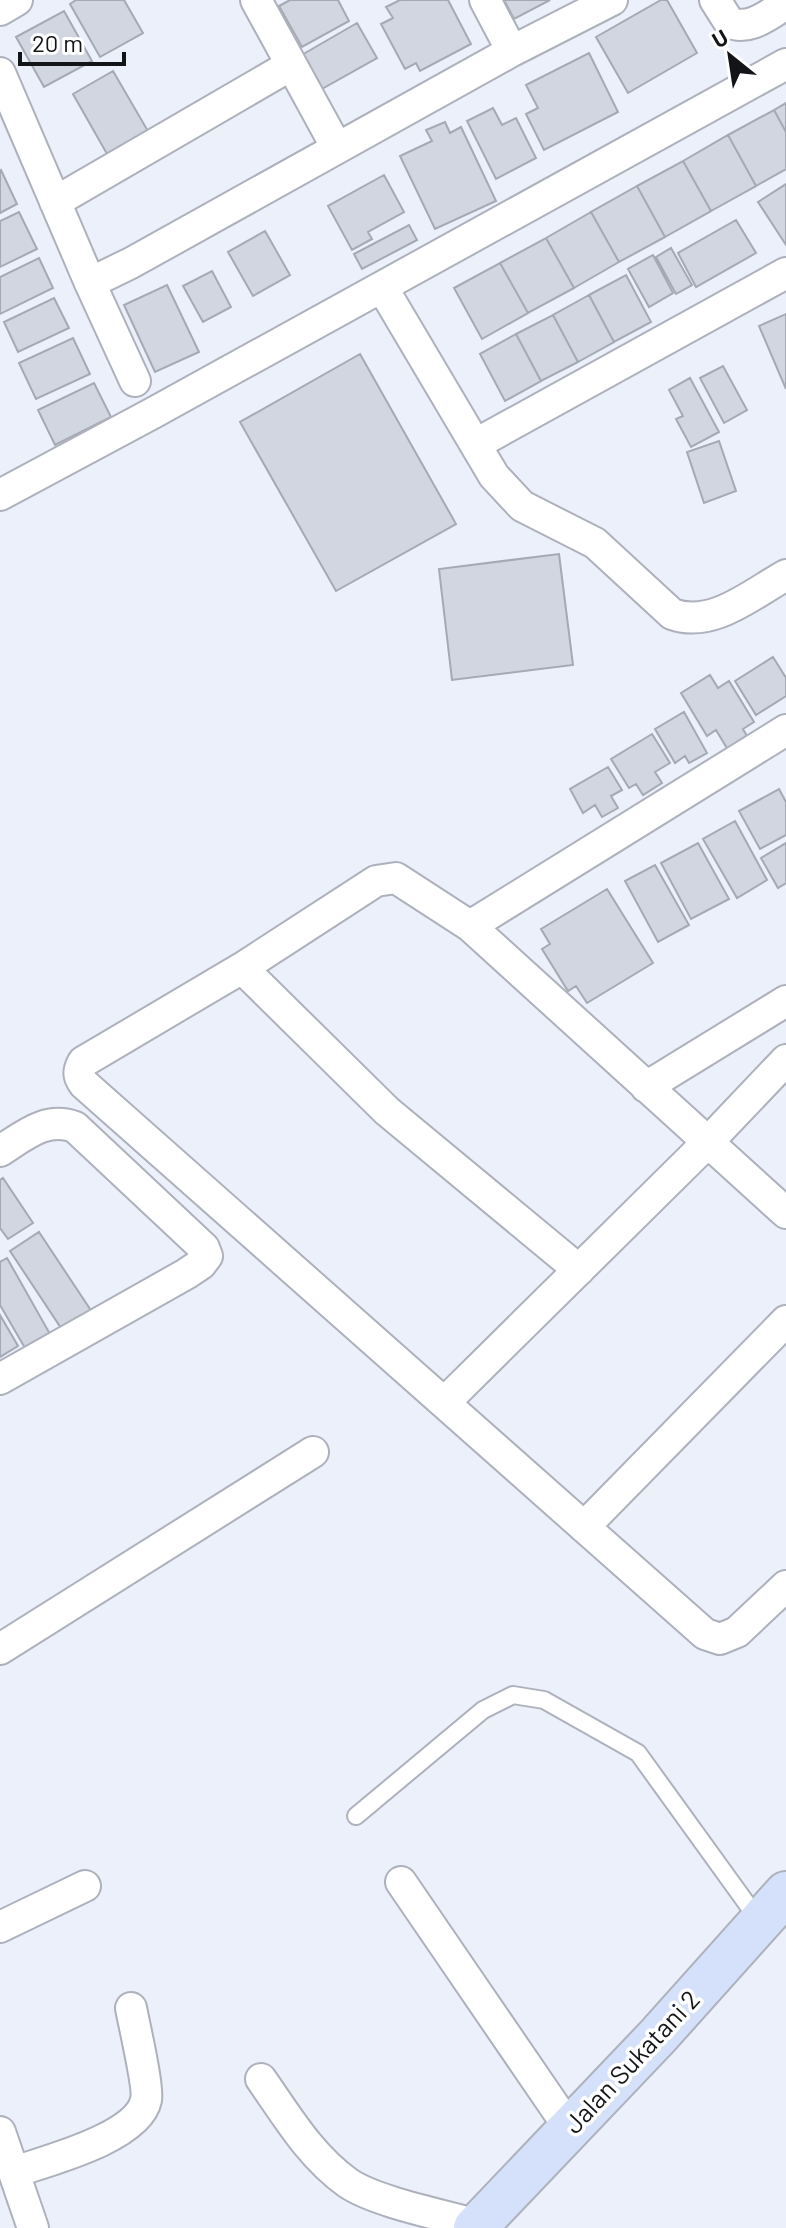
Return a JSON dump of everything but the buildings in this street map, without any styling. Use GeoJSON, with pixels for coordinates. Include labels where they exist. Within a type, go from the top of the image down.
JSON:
{"type":"FeatureCollection","features":[{"type":"Feature","properties":{"kind":"street"},"geometry":{"type":"LineString","coordinates":[[0,10],[17,0]]}},
{"type":"Feature","properties":{"kind":"street"},"geometry":{"type":"LineString","coordinates":[[256,0],[337,148]]}},
{"type":"Feature","properties":{"kind":"street"},"geometry":{"type":"LineString","coordinates":[[485,0],[512,51]]}},
{"type":"Feature","properties":{"kind":"street"},"geometry":{"type":"LineString","coordinates":[[90,283],[512,51],[612,0]]}},
{"type":"Feature","properties":{"kind":"street"},"geometry":{"type":"LineString","coordinates":[[715,0],[729,22],[741,26],[762,19],[786,4]]}},
{"type":"Feature","properties":{"kind":"street"},"geometry":{"type":"LineString","coordinates":[[0,495],[786,64]]}},
{"type":"Feature","properties":{"kind":"street"},"geometry":{"type":"LineString","coordinates":[[55,202],[291,65]]}},
{"type":"Feature","properties":{"kind":"street"},"geometry":{"type":"LineString","coordinates":[[0,73],[135,381]]}},
{"type":"Feature","properties":{"kind":"street"},"geometry":{"type":"LineString","coordinates":[[476,444],[786,273]]}},
{"type":"Feature","properties":{"kind":"street"},"geometry":{"type":"LineString","coordinates":[[382,287],[494,476],[522,506],[595,543],[672,614],[701,619],[786,575]]}},
{"type":"Feature","properties":{"kind":"street"},"geometry":{"type":"LineString","coordinates":[[470,926],[786,730]]}},
{"type":"Feature","properties":{"kind":"street"},"geometry":{"type":"LineString","coordinates":[[786,1213],[470,926],[396,878],[376,881],[242,968],[83,1062],[79,1077],[705,1634],[720,1639],[737,1632],[786,1586]]}},
{"type":"Feature","properties":{"kind":"street"},"geometry":{"type":"LineString","coordinates":[[242,968],[387,1111],[579,1270]]}},
{"type":"Feature","properties":{"kind":"street"},"geometry":{"type":"LineString","coordinates":[[646,1087],[786,1001]]}},
{"type":"Feature","properties":{"kind":"street"},"geometry":{"type":"LineString","coordinates":[[445,1402],[709,1141],[786,1060]]}},
{"type":"Feature","properties":{"kind":"street"},"geometry":{"type":"LineString","coordinates":[[0,1151],[44,1124],[64,1122],[75,1127],[204,1248],[207,1256],[186,1274],[0,1379]]}},
{"type":"Feature","properties":{"kind":"street"},"geometry":{"type":"LineString","coordinates":[[584,1527],[786,1321]]}},
{"type":"Feature","properties":{"kind":"street"},"geometry":{"type":"LineString","coordinates":[[0,1649],[313,1452]]}},
{"type":"Feature","properties":{"kind":"street"},"geometry":{"type":"LineString","coordinates":[[401,1882],[570,2129]]}},
{"type":"Feature","properties":{"kind":"street"},"geometry":{"type":"LineString","coordinates":[[0,1927],[85,1886]]}},
{"type":"Feature","properties":{"kind":"street","name":"Jalan Sukatani 2"},"geometry":{"type":"LineString","coordinates":[[477,2226],[657,2037],[773,1908]]}},
{"type":"Feature","properties":{"kind":"street"},"geometry":{"type":"LineString","coordinates":[[14,2172],[99,2140],[120,2130],[140,2113],[147,2098],[131,2008]]}},
{"type":"Feature","properties":{"kind":"street"},"geometry":{"type":"LineString","coordinates":[[261,2079],[307,2145],[350,2184],[372,2194],[477,2226]]}},
{"type":"Feature","properties":{"kind":"street"},"geometry":{"type":"LineString","coordinates":[[0,2132],[33,2228]]}},
{"type":"Feature","properties":{"kind":"lane"},"geometry":{"type":"LineString","coordinates":[[356,1816],[483,1710],[513,1695],[544,1700],[638,1753],[773,1908]]}}]}
